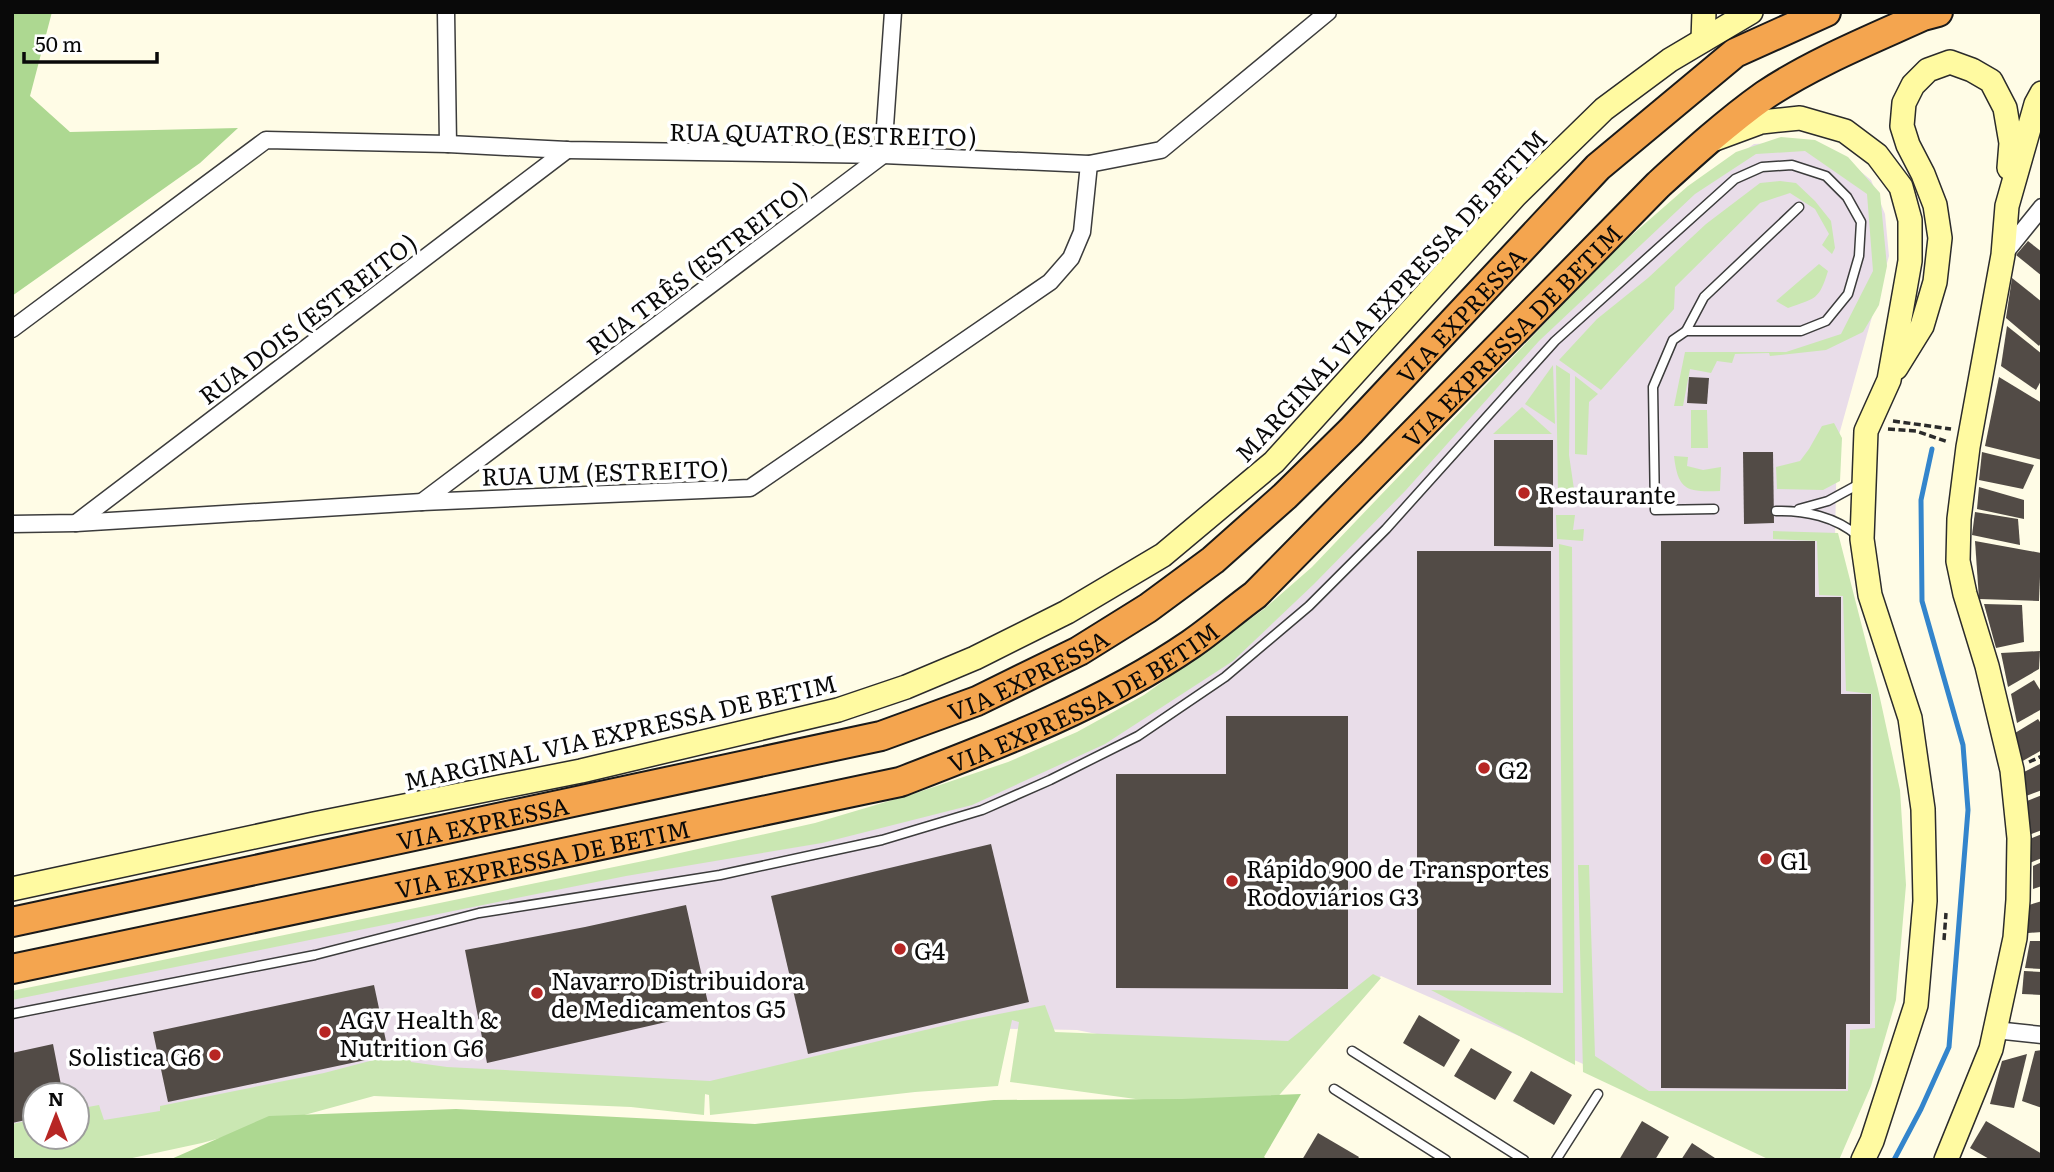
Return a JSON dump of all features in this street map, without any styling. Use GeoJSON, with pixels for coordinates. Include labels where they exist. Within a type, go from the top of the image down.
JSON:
{"type":"FeatureCollection","features":[{"type":"Feature","properties":{"kind":"highway","name":"VIA EXPRESSA"},"geometry":{"type":"LineString","coordinates":[[12,922],[881,736],[977,701],[1079,651],[1148,608],[1213,560],[1285,496],[1351,431],[1598,167],[1735,53],[1826,12]]}},
{"type":"Feature","properties":{"kind":"highway","name":"VIA EXPRESSA DE BETIM"},"geometry":{"type":"LineString","coordinates":[[12,969],[900,782],[1005,742],[1122,686],[1191,645],[1255,595],[1658,185],[1706,142],[1766,95],[1838,54],[1923,16],[1938,12]]}},
{"type":"Feature","properties":{"kind":"main road"},"geometry":{"type":"LineString","coordinates":[[1703,40],[1704,12]]}},
{"type":"Feature","properties":{"kind":"main road","name":"MARGINAL VIA EXPRESSA DE BETIM"},"geometry":{"type":"LineString","coordinates":[[12,889],[314,824],[582,771],[838,710],[906,687],[963,663],[1067,612],[1163,555],[1274,462],[1515,195],[1604,109],[1670,60],[1751,12]]}},
{"type":"Feature","properties":{"kind":"main road"},"geometry":{"type":"LineString","coordinates":[[1889,380],[1922,326],[1936,282],[1940,238],[1935,205],[1902,126],[1905,103],[1913,85],[1928,70],[1950,62],[1991,81],[2005,108],[2011,143],[2003,255],[1959,445],[1958,561],[2012,770],[2019,838],[2015,938],[1991,1049],[1946,1160]]}},
{"type":"Feature","properties":{"kind":"main road"},"geometry":{"type":"LineString","coordinates":[[2007,206],[2036,104],[2042,93]]}},
{"type":"Feature","properties":{"kind":"main road"},"geometry":{"type":"LineString","coordinates":[[1706,142],[1761,122],[1800,118],[1845,131],[1877,155],[1901,187],[1910,220],[1910,261],[1889,380],[1873,430],[1865,480],[1862,539],[1870,595],[1910,718],[1923,809],[1925,901],[1916,1005],[1872,1141],[1863,1160]]}},
{"type":"Feature","properties":{"kind":"street"},"geometry":{"type":"LineString","coordinates":[[446,12],[448,144]]}},
{"type":"Feature","properties":{"kind":"street"},"geometry":{"type":"LineString","coordinates":[[883,155],[892,12]]}},
{"type":"Feature","properties":{"kind":"street","name":"RUA QUATRO (ESTREITO)"},"geometry":{"type":"LineString","coordinates":[[12,328],[266,140],[567,150],[883,155],[1088,164],[1161,150],[1328,12]]}},
{"type":"Feature","properties":{"kind":"street","name":"RUA DOIS (ESTREITO)"},"geometry":{"type":"LineString","coordinates":[[76,523],[567,150]]}},
{"type":"Feature","properties":{"kind":"street","name":"RUA TRÊS (ESTREITO)"},"geometry":{"type":"LineString","coordinates":[[422,502],[883,155]]}},
{"type":"Feature","properties":{"kind":"street","name":"RUA UM (ESTREITO)"},"geometry":{"type":"LineString","coordinates":[[12,524],[76,523],[422,502],[750,488],[1050,282],[1071,258],[1082,232],[1088,164]]}},
{"type":"Feature","properties":{"kind":"street"},"geometry":{"type":"LineString","coordinates":[[2003,255],[2042,206]]}},
{"type":"Feature","properties":{"kind":"street"},"geometry":{"type":"LineString","coordinates":[[1995,1030],[2042,1035]]}},
{"type":"Feature","properties":{"kind":"lane"},"geometry":{"type":"LineString","coordinates":[[12,1014],[315,955],[479,913],[720,875],[882,840],[982,810],[1050,780],[1138,736],[1225,677],[1309,606],[1386,529],[1555,341],[1735,179],[1762,167],[1792,165],[1826,176],[1847,197],[1861,222],[1860,256],[1848,294],[1826,321],[1801,331],[1686,331]]}},
{"type":"Feature","properties":{"kind":"lane"},"geometry":{"type":"LineString","coordinates":[[1714,509],[1655,510],[1653,387],[1673,340],[1686,331],[1704,297],[1799,207]]}},
{"type":"Feature","properties":{"kind":"lane"},"geometry":{"type":"LineString","coordinates":[[1776,511],[1796,510],[1828,500],[1865,480]]}},
{"type":"Feature","properties":{"kind":"lane"},"geometry":{"type":"LineString","coordinates":[[1796,510],[1845,525],[1862,539]]}},
{"type":"Feature","properties":{"kind":"lane"},"geometry":{"type":"LineString","coordinates":[[1352,1051],[1524,1160]]}},
{"type":"Feature","properties":{"kind":"lane"},"geometry":{"type":"LineString","coordinates":[[1334,1089],[1446,1160]]}},
{"type":"Feature","properties":{"kind":"lane"},"geometry":{"type":"LineString","coordinates":[[1556,1160],[1598,1094]]}},
{"type":"Feature","properties":{"kind":"path"},"geometry":{"type":"LineString","coordinates":[[1873,430],[1883,419],[1951,428],[1959,445]]}},
{"type":"Feature","properties":{"kind":"path"},"geometry":{"type":"LineString","coordinates":[[1873,430],[1916,431],[1959,445]]}},
{"type":"Feature","properties":{"kind":"path"},"geometry":{"type":"LineString","coordinates":[[1942,947],[1946,908]]}},
{"type":"Feature","properties":{"kind":"shaded area"},"geometry":{"type":"Polygon","coordinates":[[[1800,142],[1838,153],[1871,180],[1885,214],[1889,256],[1837,442],[1835,538],[1874,693],[1899,877],[1866,1084],[1782,1160],[1581,1063],[1381,976],[1271,1069],[1077,1030],[972,1028],[712,1092],[436,1072],[91,1144],[91,1081],[21,1081],[21,1151],[55,1151],[12,1160],[12,997],[810,829],[1005,770],[1140,705],[1285,599],[1536,337],[1699,183],[1754,144],[1800,142]]]}},
{"type":"Feature","properties":{"kind":"green space"},"geometry":{"type":"Polygon","coordinates":[[[12,12],[52,12],[30,96],[70,132],[238,128],[200,163],[12,296],[12,12]]]}},
{"type":"Feature","properties":{"kind":"green space"},"geometry":{"type":"Polygon","coordinates":[[[1781,137],[1815,140],[1848,157],[1880,193],[1887,266],[1879,305],[1863,332],[1826,350],[1770,356],[1769,353],[1735,354],[1732,363],[1717,361],[1711,373],[1690,369],[1683,406],[1674,406],[1685,352],[1786,352],[1841,334],[1873,271],[1867,194],[1805,151],[1756,154],[1695,194],[1539,341],[1406,490],[1314,584],[1233,661],[1105,744],[972,805],[822,843],[626,876],[12,1000],[12,991],[815,823],[1008,762],[1077,732],[1144,695],[1264,609],[1312,567],[1617,248],[1688,186],[1736,152],[1781,137]]]}},
{"type":"Feature","properties":{"kind":"green space"},"geometry":{"type":"Polygon","coordinates":[[[1760,183],[1796,183],[1831,221],[1835,248],[1832,254],[1822,245],[1829,234],[1815,209],[1790,193],[1760,203],[1675,287],[1674,309],[1601,390],[1559,360],[1597,319],[1648,278],[1706,224],[1760,183]]]}},
{"type":"Feature","properties":{"kind":"green space"},"geometry":{"type":"Polygon","coordinates":[[[1819,264],[1828,271],[1822,288],[1815,297],[1788,308],[1776,301],[1819,264]]]}},
{"type":"Feature","properties":{"kind":"green space"},"geometry":{"type":"Polygon","coordinates":[[[1553,365],[1555,424],[1525,404],[1553,365]]]}},
{"type":"Feature","properties":{"kind":"green space"},"geometry":{"type":"Polygon","coordinates":[[[1556,365],[1570,374],[1569,455],[1575,496],[1558,495],[1556,365]]]}},
{"type":"Feature","properties":{"kind":"green space"},"geometry":{"type":"Polygon","coordinates":[[[1575,376],[1598,394],[1589,402],[1587,455],[1575,454],[1575,376]]]}},
{"type":"Feature","properties":{"kind":"green space"},"geometry":{"type":"Polygon","coordinates":[[[1522,407],[1552,434],[1493,434],[1522,407]]]}},
{"type":"Feature","properties":{"kind":"green space"},"geometry":{"type":"Polygon","coordinates":[[[1691,410],[1707,410],[1708,448],[1691,448],[1691,410]]]}},
{"type":"Feature","properties":{"kind":"green space"},"geometry":{"type":"Polygon","coordinates":[[[1834,423],[1842,438],[1840,481],[1823,490],[1777,489],[1776,467],[1800,461],[1822,426],[1834,423]]]}},
{"type":"Feature","properties":{"kind":"green space"},"geometry":{"type":"Polygon","coordinates":[[[1674,456],[1688,457],[1687,466],[1703,470],[1721,467],[1720,491],[1699,491],[1686,487],[1678,476],[1674,456]]]}},
{"type":"Feature","properties":{"kind":"green space"},"geometry":{"type":"Polygon","coordinates":[[[1556,515],[1575,515],[1573,530],[1584,529],[1583,541],[1557,539],[1556,515]]]}},
{"type":"Feature","properties":{"kind":"green space"},"geometry":{"type":"Polygon","coordinates":[[[1773,531],[1838,533],[1878,689],[1900,790],[1906,885],[1896,1000],[1871,1086],[1839,1160],[1770,1160],[1583,1072],[1578,865],[1589,865],[1595,1056],[1649,1091],[1848,1091],[1850,1030],[1875,1028],[1872,694],[1846,691],[1843,596],[1819,595],[1817,541],[1773,539],[1773,531]]]}},
{"type":"Feature","properties":{"kind":"green space"},"geometry":{"type":"Polygon","coordinates":[[[1559,544],[1572,547],[1575,1065],[1431,990],[1563,993],[1559,544]]]}},
{"type":"Feature","properties":{"kind":"green space"},"geometry":{"type":"Polygon","coordinates":[[[1373,974],[1381,978],[1261,1116],[1010,1082],[1019,1022],[1012,1020],[998,1086],[915,1092],[710,1115],[709,1095],[705,1094],[704,1115],[631,1107],[374,1096],[202,1143],[123,1160],[12,1160],[12,1124],[21,1122],[21,1151],[91,1151],[91,1106],[99,1105],[104,1120],[160,1111],[160,1106],[324,1073],[408,1051],[411,1062],[447,1067],[710,1081],[963,1021],[1045,1005],[1055,1032],[1288,1041],[1373,974]]]}},
{"type":"Feature","properties":{"kind":"green space"},"geometry":{"type":"Polygon","coordinates":[[[1301,1094],[1264,1157],[1268,1160],[169,1160],[269,1116],[456,1109],[755,1124],[994,1100],[1182,1099],[1301,1094]]]}},
{"type":"Feature","properties":{"kind":"building"},"geometry":{"type":"Polygon","coordinates":[[[2028,241],[2042,252],[2042,276],[2016,255],[2028,241]]]}},
{"type":"Feature","properties":{"kind":"building"},"geometry":{"type":"Polygon","coordinates":[[[2012,278],[2042,302],[2042,341],[2039,346],[2006,318],[2012,278]]]}},
{"type":"Feature","properties":{"kind":"building"},"geometry":{"type":"Polygon","coordinates":[[[2007,326],[2042,354],[2042,379],[2036,390],[2001,366],[2007,326]]]}},
{"type":"Feature","properties":{"kind":"building"},"geometry":{"type":"Polygon","coordinates":[[[1689,377],[1709,378],[1707,404],[1687,403],[1689,377]]]}},
{"type":"Feature","properties":{"kind":"building"},"geometry":{"type":"Polygon","coordinates":[[[1999,377],[2042,403],[2042,460],[1985,446],[1999,377]]]}},
{"type":"Feature","properties":{"kind":"building","name":"Restaurante"},"geometry":{"type":"Polygon","coordinates":[[[1494,440],[1553,440],[1553,547],[1494,546],[1494,440]]]}},
{"type":"Feature","properties":{"kind":"building"},"geometry":{"type":"Polygon","coordinates":[[[1743,452],[1773,452],[1774,523],[1744,524],[1743,452]]]}},
{"type":"Feature","properties":{"kind":"building"},"geometry":{"type":"Polygon","coordinates":[[[1982,452],[2034,465],[2023,489],[1979,480],[1982,452]]]}},
{"type":"Feature","properties":{"kind":"building"},"geometry":{"type":"Polygon","coordinates":[[[1979,487],[2024,500],[2024,519],[1977,509],[1979,487]]]}},
{"type":"Feature","properties":{"kind":"building"},"geometry":{"type":"Polygon","coordinates":[[[1975,512],[2018,519],[2020,545],[1972,535],[1975,512]]]}},
{"type":"Feature","properties":{"kind":"building","name":"G1"},"geometry":{"type":"Polygon","coordinates":[[[1661,541],[1815,541],[1815,597],[1841,597],[1841,694],[1871,694],[1870,1024],[1846,1024],[1846,1089],[1661,1088],[1661,541]]]}},
{"type":"Feature","properties":{"kind":"building"},"geometry":{"type":"Polygon","coordinates":[[[1975,541],[2041,553],[2039,601],[1979,599],[1975,541]]]}},
{"type":"Feature","properties":{"kind":"building","name":"G2"},"geometry":{"type":"Polygon","coordinates":[[[1417,551],[1551,551],[1551,985],[1417,985],[1417,551]]]}},
{"type":"Feature","properties":{"kind":"building"},"geometry":{"type":"Polygon","coordinates":[[[1984,604],[2022,605],[2024,642],[1996,648],[1984,604]]]}},
{"type":"Feature","properties":{"kind":"building"},"geometry":{"type":"Polygon","coordinates":[[[2040,651],[2039,669],[2008,687],[2001,653],[2040,651]]]}},
{"type":"Feature","properties":{"kind":"building"},"geometry":{"type":"Polygon","coordinates":[[[2034,680],[2042,693],[2042,709],[2017,723],[2011,694],[2034,680]]]}},
{"type":"Feature","properties":{"kind":"building","name":"Rápido 900 de Transportes Rodoviários G3"},"geometry":{"type":"Polygon","coordinates":[[[1226,716],[1348,716],[1348,989],[1116,988],[1116,774],[1226,774],[1226,716]]]}},
{"type":"Feature","properties":{"kind":"building"},"geometry":{"type":"Polygon","coordinates":[[[2038,719],[2042,725],[2042,750],[2021,762],[2015,733],[2038,719]]]}},
{"type":"Feature","properties":{"kind":"building"},"geometry":{"type":"Polygon","coordinates":[[[2042,763],[2042,790],[2026,796],[2024,772],[2042,763]]]}},
{"type":"Feature","properties":{"kind":"building"},"geometry":{"type":"Polygon","coordinates":[[[2042,795],[2042,830],[2029,835],[2027,801],[2042,795]]]}},
{"type":"Feature","properties":{"kind":"building"},"geometry":{"type":"Polygon","coordinates":[[[2042,834],[2042,858],[2027,864],[2027,840],[2042,834]]]}},
{"type":"Feature","properties":{"kind":"building","name":"G4"},"geometry":{"type":"Polygon","coordinates":[[[991,844],[1029,1002],[808,1054],[771,896],[991,844]]]}},
{"type":"Feature","properties":{"kind":"building"},"geometry":{"type":"Polygon","coordinates":[[[2042,862],[2042,886],[2033,889],[2033,866],[2042,862]]]}},
{"type":"Feature","properties":{"kind":"building"},"geometry":{"type":"Polygon","coordinates":[[[2042,901],[2042,932],[2028,933],[2029,905],[2042,901]]]}},
{"type":"Feature","properties":{"kind":"building"},"geometry":{"type":"Polygon","coordinates":[[[686,905],[710,1012],[487,1063],[465,950],[686,905]]]}},
{"type":"Feature","properties":{"kind":"building"},"geometry":{"type":"Polygon","coordinates":[[[2030,941],[2042,941],[2042,969],[2025,968],[2030,941]]]}},
{"type":"Feature","properties":{"kind":"building"},"geometry":{"type":"Polygon","coordinates":[[[2024,971],[2042,972],[2042,995],[2022,994],[2024,971]]]}},
{"type":"Feature","properties":{"kind":"building"},"geometry":{"type":"Polygon","coordinates":[[[374,985],[389,1055],[168,1102],[153,1032],[374,985]]]}},
{"type":"Feature","properties":{"kind":"building"},"geometry":{"type":"Polygon","coordinates":[[[1419,1015],[1460,1040],[1444,1067],[1403,1043],[1419,1015]]]}},
{"type":"Feature","properties":{"kind":"building"},"geometry":{"type":"Polygon","coordinates":[[[53,1044],[60,1081],[21,1081],[21,1121],[12,1123],[12,1053],[53,1044]]]}},
{"type":"Feature","properties":{"kind":"building"},"geometry":{"type":"Polygon","coordinates":[[[1471,1048],[1512,1072],[1495,1100],[1454,1076],[1471,1048]]]}},
{"type":"Feature","properties":{"kind":"building"},"geometry":{"type":"Polygon","coordinates":[[[2042,1050],[2042,1108],[2022,1101],[2035,1051],[2042,1050]]]}},
{"type":"Feature","properties":{"kind":"building"},"geometry":{"type":"Polygon","coordinates":[[[2027,1054],[2014,1108],[1990,1104],[2002,1061],[2027,1054]]]}},
{"type":"Feature","properties":{"kind":"building"},"geometry":{"type":"Polygon","coordinates":[[[1531,1071],[1572,1095],[1554,1125],[1513,1101],[1531,1071]]]}},
{"type":"Feature","properties":{"kind":"building"},"geometry":{"type":"Polygon","coordinates":[[[1642,1121],[1669,1137],[1655,1160],[1619,1160],[1642,1121]]]}},
{"type":"Feature","properties":{"kind":"building"},"geometry":{"type":"Polygon","coordinates":[[[1986,1121],[2042,1154],[2042,1160],[1991,1160],[1970,1148],[1986,1121]]]}},
{"type":"Feature","properties":{"kind":"building"},"geometry":{"type":"Polygon","coordinates":[[[1318,1133],[1359,1157],[1357,1160],[1302,1160],[1318,1133]]]}},
{"type":"Feature","properties":{"kind":"building"},"geometry":{"type":"Polygon","coordinates":[[[1692,1143],[1718,1160],[1681,1160],[1692,1143]]]}},
{"type":"Feature","properties":{"kind":"waterway"},"geometry":{"type":"LineString","coordinates":[[1894,1160],[1949,1047],[1968,810],[1963,745],[1922,601],[1921,500],[1932,449]]}},
{"type":"Feature","properties":{"kind":"place","name":"Restaurante"},"geometry":{"type":"Point","coordinates":[1524,493]}},
{"type":"Feature","properties":{"kind":"place","name":"G2"},"geometry":{"type":"Point","coordinates":[1484,768]}},
{"type":"Feature","properties":{"kind":"place","name":"G1"},"geometry":{"type":"Point","coordinates":[1766,859]}},
{"type":"Feature","properties":{"kind":"place","name":"Rápido 900 de Transportes Rodoviários G3"},"geometry":{"type":"Point","coordinates":[1232,881]}},
{"type":"Feature","properties":{"kind":"place","name":"G4"},"geometry":{"type":"Point","coordinates":[900,949]}},
{"type":"Feature","properties":{"kind":"place","name":"Navarro Distribuidora de Medicamentos G5"},"geometry":{"type":"Point","coordinates":[537,993]}},
{"type":"Feature","properties":{"kind":"place","name":"AGV Health & Nutrition G6"},"geometry":{"type":"Point","coordinates":[325,1032]}},
{"type":"Feature","properties":{"kind":"place","name":"Solistica G6"},"geometry":{"type":"Point","coordinates":[215,1055]}}]}
